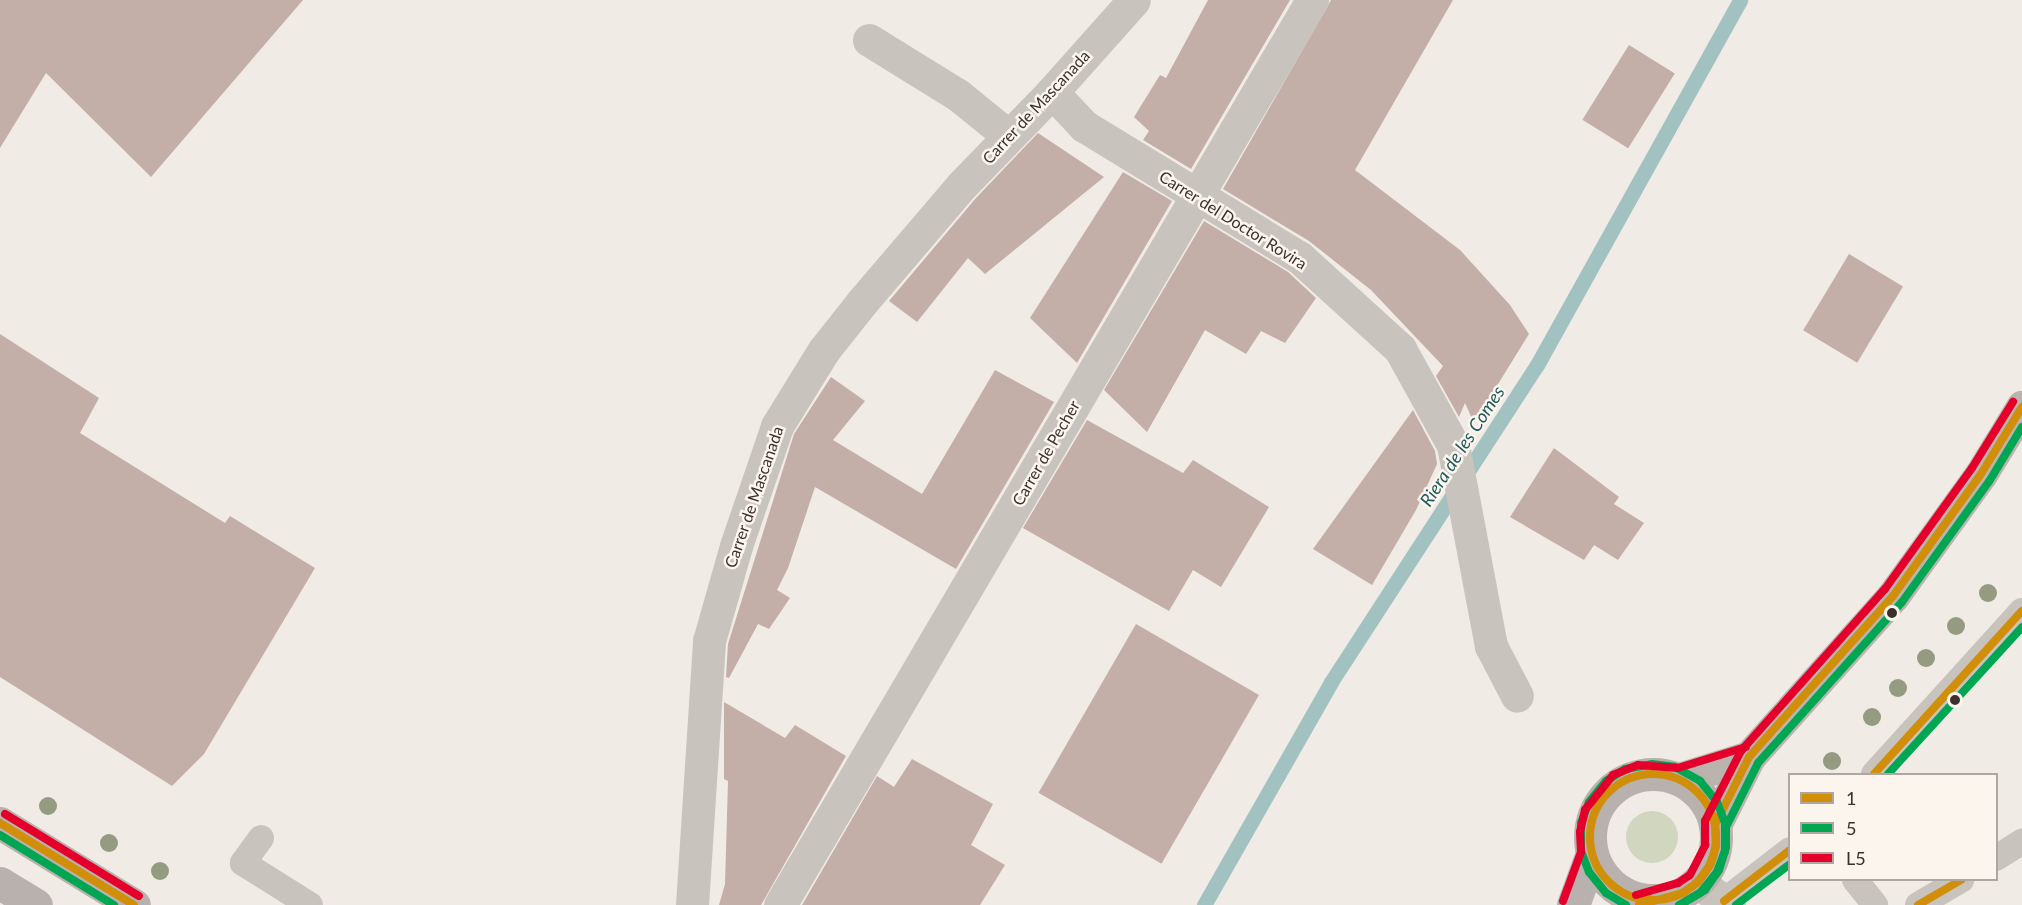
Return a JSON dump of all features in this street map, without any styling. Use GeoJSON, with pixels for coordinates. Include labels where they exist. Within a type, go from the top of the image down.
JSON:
{"type":"FeatureCollection","features":[{"type":"Feature","properties":{"kind":"main road"},"geometry":{"type":"LineString","coordinates":[[1715,825],[1749,757],[1893,596],[1981,474],[2022,407]]}},
{"type":"Feature","properties":{"kind":"main road"},"geometry":{"type":"LineString","coordinates":[[1678,779],[1696,791],[1715,825],[1716,846],[1710,865],[1698,882],[1683,893],[1643,903],[1614,887],[1600,872],[1592,853],[1590,833],[1595,814],[1620,783],[1640,776],[1678,779],[1749,757]]}},
{"type":"Feature","properties":{"kind":"main road"},"geometry":{"type":"LineString","coordinates":[[0,823],[134,905]]}},
{"type":"Feature","properties":{"kind":"main road"},"geometry":{"type":"LineString","coordinates":[[1573,905],[1592,853]]}},
{"type":"Feature","properties":{"kind":"main road"},"geometry":{"type":"LineString","coordinates":[[0,882],[36,905]]}},
{"type":"Feature","properties":{"kind":"street","name":"Carrer de Mascanada"},"geometry":{"type":"LineString","coordinates":[[692,905],[709,641],[736,546],[777,426],[824,350],[862,302],[962,185],[1053,92],[1134,0]]}},
{"type":"Feature","properties":{"kind":"street","name":"Carrer de Pecher"},"geometry":{"type":"LineString","coordinates":[[780,905],[1312,0]]}},
{"type":"Feature","properties":{"kind":"street"},"geometry":{"type":"LineString","coordinates":[[869,40],[958,95],[1000,129]]}},
{"type":"Feature","properties":{"kind":"street","name":"Carrer del Doctor Rovira"},"geometry":{"type":"LineString","coordinates":[[1053,92],[1084,126],[1299,257],[1400,349],[1453,445],[1491,646],[1517,696]]}},
{"type":"Feature","properties":{"kind":"street"},"geometry":{"type":"LineString","coordinates":[[1698,882],[1726,903]]}},
{"type":"Feature","properties":{"kind":"lane"},"geometry":{"type":"LineString","coordinates":[[1875,773],[2022,611]]}},
{"type":"Feature","properties":{"kind":"lane"},"geometry":{"type":"LineString","coordinates":[[261,837],[243,863],[310,905]]}},
{"type":"Feature","properties":{"kind":"lane"},"geometry":{"type":"LineString","coordinates":[[1998,857],[2022,842]]}},
{"type":"Feature","properties":{"kind":"lane"},"geometry":{"type":"LineString","coordinates":[[1726,903],[1788,852]]}},
{"type":"Feature","properties":{"kind":"lane"},"geometry":{"type":"LineString","coordinates":[[1857,881],[1875,905]]}},
{"type":"Feature","properties":{"kind":"lane"},"geometry":{"type":"LineString","coordinates":[[1918,905],[1958,881]]}},
{"type":"Feature","properties":{"kind":"green space"},"geometry":{"type":"Polygon","coordinates":[[[1647,811],[1657,811],[1671,818],[1678,837],[1671,856],[1657,863],[1647,863],[1637,859],[1630,852],[1626,842],[1626,832],[1630,822],[1637,815],[1647,811]]]}},
{"type":"Feature","properties":{"kind":"building"},"geometry":{"type":"Polygon","coordinates":[[[0,0],[303,0],[151,177],[46,73],[0,148],[0,0]]]}},
{"type":"Feature","properties":{"kind":"building"},"geometry":{"type":"Polygon","coordinates":[[[1208,0],[1290,0],[1191,169],[1143,140],[1149,131],[1134,117],[1160,75],[1166,78],[1208,0]]]}},
{"type":"Feature","properties":{"kind":"building"},"geometry":{"type":"Polygon","coordinates":[[[1331,0],[1453,0],[1355,170],[1460,250],[1510,305],[1529,334],[1474,423],[1465,403],[1459,417],[1436,376],[1443,366],[1371,290],[1309,241],[1223,189],[1331,0]]]}},
{"type":"Feature","properties":{"kind":"building"},"geometry":{"type":"Polygon","coordinates":[[[1629,45],[1675,74],[1628,148],[1582,120],[1629,45]]]}},
{"type":"Feature","properties":{"kind":"building"},"geometry":{"type":"Polygon","coordinates":[[[1038,133],[1104,177],[985,274],[968,258],[917,322],[889,301],[976,198],[1038,133]]]}},
{"type":"Feature","properties":{"kind":"building"},"geometry":{"type":"Polygon","coordinates":[[[1123,172],[1172,201],[1077,363],[1030,318],[1123,172]]]}},
{"type":"Feature","properties":{"kind":"building"},"geometry":{"type":"Polygon","coordinates":[[[1204,221],[1288,272],[1316,298],[1285,343],[1261,331],[1246,354],[1205,330],[1147,432],[1104,390],[1204,221]]]}},
{"type":"Feature","properties":{"kind":"building"},"geometry":{"type":"Polygon","coordinates":[[[1849,254],[1903,286],[1857,363],[1803,330],[1849,254]]]}},
{"type":"Feature","properties":{"kind":"building"},"geometry":{"type":"Polygon","coordinates":[[[0,334],[99,398],[80,433],[225,523],[230,516],[315,568],[204,754],[172,786],[0,677],[0,334]]]}},
{"type":"Feature","properties":{"kind":"building"},"geometry":{"type":"Polygon","coordinates":[[[995,370],[1054,402],[956,569],[815,487],[788,568],[777,590],[790,598],[769,629],[758,624],[729,678],[726,677],[728,644],[794,434],[831,377],[865,401],[833,440],[922,494],[995,370]]]}},
{"type":"Feature","properties":{"kind":"building"},"geometry":{"type":"Polygon","coordinates":[[[1413,410],[1435,451],[1437,464],[1416,510],[1372,585],[1313,549],[1413,410]]]}},
{"type":"Feature","properties":{"kind":"building"},"geometry":{"type":"Polygon","coordinates":[[[1087,420],[1183,473],[1193,460],[1269,507],[1221,587],[1193,570],[1169,611],[1023,528],[1087,420]]]}},
{"type":"Feature","properties":{"kind":"building"},"geometry":{"type":"Polygon","coordinates":[[[1554,448],[1619,497],[1614,504],[1644,523],[1618,560],[1594,545],[1584,560],[1510,517],[1554,448]]]}},
{"type":"Feature","properties":{"kind":"building"},"geometry":{"type":"Polygon","coordinates":[[[1136,624],[1259,695],[1161,864],[1038,793],[1136,624]]]}},
{"type":"Feature","properties":{"kind":"building"},"geometry":{"type":"Polygon","coordinates":[[[724,702],[785,738],[795,725],[846,756],[761,905],[719,905],[725,884],[728,781],[724,779],[724,702]]]}},
{"type":"Feature","properties":{"kind":"building"},"geometry":{"type":"Polygon","coordinates":[[[912,759],[993,804],[971,845],[1005,865],[980,905],[802,905],[877,776],[894,787],[912,759]]]}},
{"type":"Feature","properties":{"kind":"waterway","name":"Riera de les Comes"},"geometry":{"type":"LineString","coordinates":[[1204,905],[1331,682],[1537,365],[1740,0]]}},
{"type":"Feature","properties":{"kind":"transit line","name":"L5"},"geometry":{"type":"LineString","coordinates":[[1636,895],[1678,883],[1690,875],[1705,845],[1705,821],[1741,751],[1885,589],[1972,468],[2013,402]]}},
{"type":"Feature","properties":{"kind":"transit line","name":"1"},"geometry":{"type":"LineString","coordinates":[[1639,905],[1683,893],[1698,882],[1710,865],[1716,846],[1715,825],[1749,757],[1893,596],[1981,474],[2022,407]]}},
{"type":"Feature","properties":{"kind":"transit line","name":"5"},"geometry":{"type":"LineString","coordinates":[[1679,905],[1705,890],[1719,870],[1726,847],[1726,827],[1758,763],[1902,602],[1990,480],[2022,427]]}},
{"type":"Feature","properties":{"kind":"transit line","name":"1"},"geometry":{"type":"LineString","coordinates":[[1875,773],[2022,611]]}},
{"type":"Feature","properties":{"kind":"transit line","name":"5"},"geometry":{"type":"LineString","coordinates":[[1889,773],[2022,627]]}},
{"type":"Feature","properties":{"kind":"transit line","name":"L5"},"geometry":{"type":"LineString","coordinates":[[1563,901],[1581,852],[1580,832],[1585,810],[1613,775],[1638,765],[1678,768],[1746,747]]}},
{"type":"Feature","properties":{"kind":"transit line","name":"5"},"geometry":{"type":"LineString","coordinates":[[1626,905],[1606,893],[1589,872],[1581,851],[1581,823],[1589,802],[1606,781],[1625,769],[1652,764],[1675,767],[1700,781],[1717,802],[1725,823],[1725,851],[1717,872],[1700,893],[1680,905]]}},
{"type":"Feature","properties":{"kind":"transit line","name":"1"},"geometry":{"type":"LineString","coordinates":[[1653,774],[1677,779],[1697,793],[1711,813],[1716,837],[1711,861],[1697,881],[1677,895],[1653,900],[1629,895],[1609,881],[1595,861],[1590,837],[1595,813],[1609,793],[1629,779],[1653,774]]}},
{"type":"Feature","properties":{"kind":"transit line","name":"L5"},"geometry":{"type":"LineString","coordinates":[[5,814],[139,896]]}},
{"type":"Feature","properties":{"kind":"transit line","name":"1"},"geometry":{"type":"LineString","coordinates":[[0,823],[134,905]]}},
{"type":"Feature","properties":{"kind":"transit line","name":"5"},"geometry":{"type":"LineString","coordinates":[[0,835],[114,905]]}},
{"type":"Feature","properties":{"kind":"transit line","name":"1"},"geometry":{"type":"LineString","coordinates":[[1724,901],[1788,852]]}},
{"type":"Feature","properties":{"kind":"transit line","name":"5"},"geometry":{"type":"LineString","coordinates":[[1736,905],[1788,866]]}},
{"type":"Feature","properties":{"kind":"transit line","name":"1"},"geometry":{"type":"LineString","coordinates":[[1918,905],[1959,881]]}}]}
